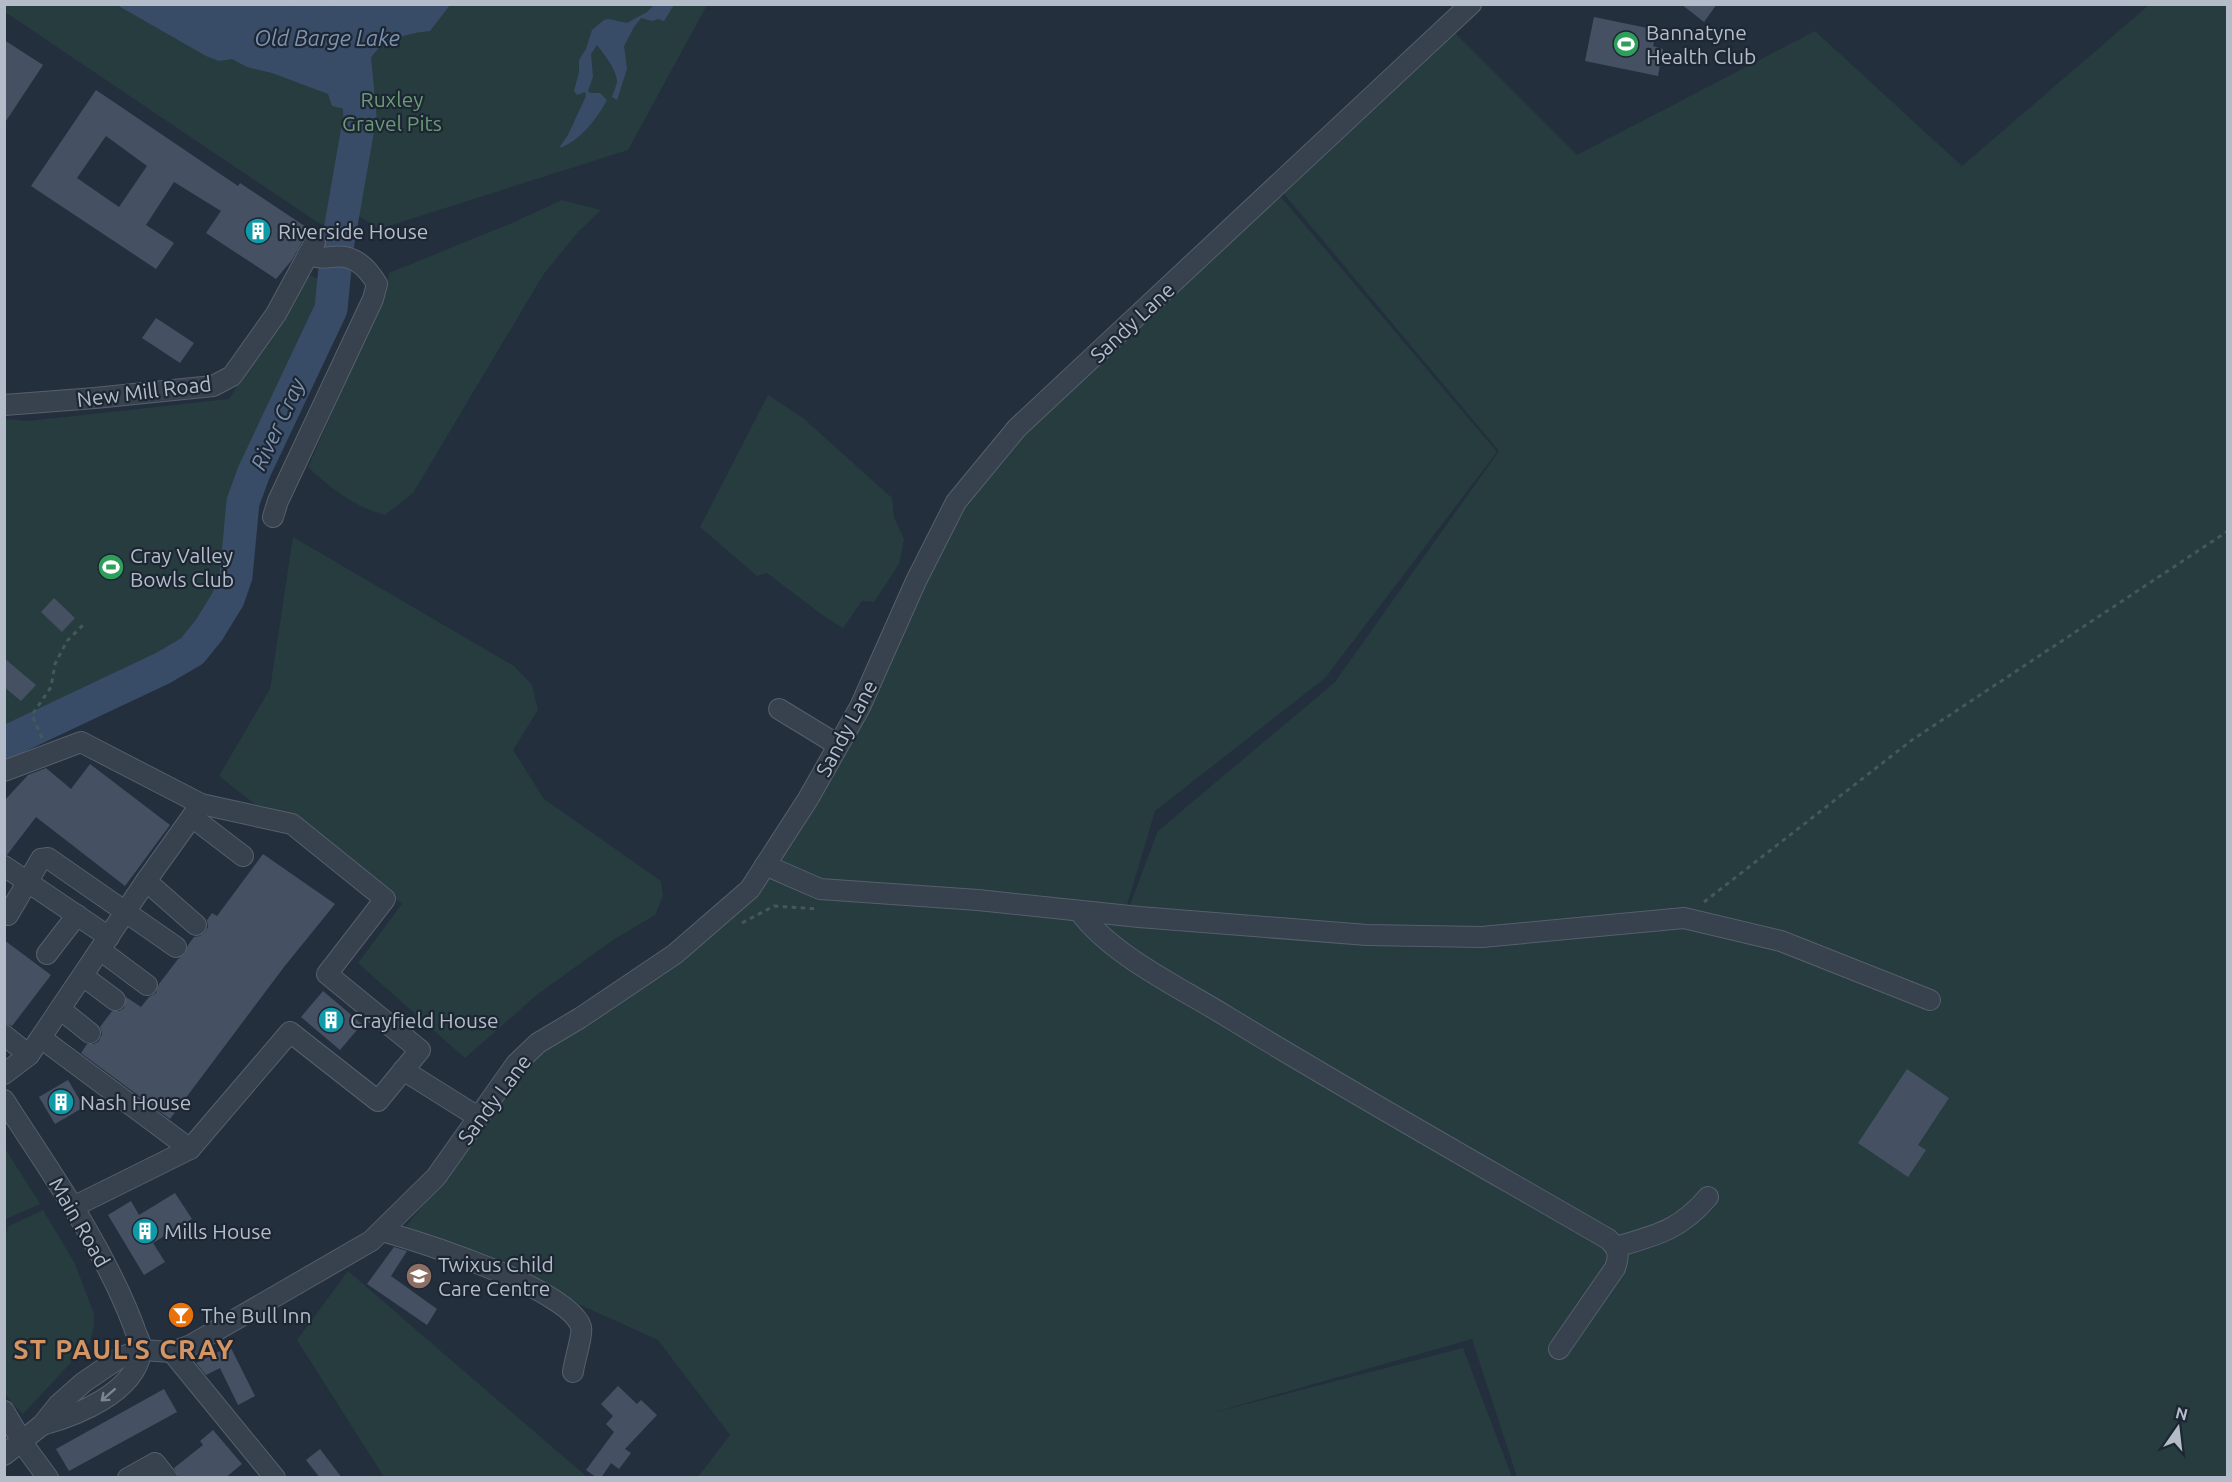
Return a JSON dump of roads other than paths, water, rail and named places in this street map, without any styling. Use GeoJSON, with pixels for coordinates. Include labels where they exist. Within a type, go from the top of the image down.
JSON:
{"type":"FeatureCollection","features":[{"type":"Feature","properties":{"kind":"street","name":"Sandy Lane"},"geometry":{"type":"LineString","coordinates":[[142,1350],[172,1352],[190,1345],[371,1241],[436,1177],[516,1064],[538,1043],[580,1018],[675,954],[750,889],[808,799],[860,707],[916,580],[956,502],[1017,428],[1471,4]]}},
{"type":"Feature","properties":{"kind":"street","name":"New Mill Road"},"geometry":{"type":"LineString","coordinates":[[4,405],[213,386],[232,376],[276,314],[314,252],[345,257],[358,262],[369,271],[377,284],[373,299],[278,501],[273,517]]}},
{"type":"Feature","properties":{"kind":"street"},"geometry":{"type":"LineString","coordinates":[[778,709],[838,745]]}},
{"type":"Feature","properties":{"kind":"street"},"geometry":{"type":"LineString","coordinates":[[4,771],[81,742],[196,811],[243,856]]}},
{"type":"Feature","properties":{"kind":"street"},"geometry":{"type":"LineString","coordinates":[[4,1074],[29,1055],[196,811]]}},
{"type":"Feature","properties":{"kind":"street"},"geometry":{"type":"LineString","coordinates":[[73,1207],[190,1149],[290,1032],[378,1101],[420,1050],[327,975],[385,899],[292,824],[196,811]]}},
{"type":"Feature","properties":{"kind":"street"},"geometry":{"type":"LineString","coordinates":[[8,915],[41,859],[48,858],[176,947]]}},
{"type":"Feature","properties":{"kind":"street"},"geometry":{"type":"LineString","coordinates":[[765,865],[820,889],[978,900],[1079,911],[1367,935],[1482,937],[1684,918],[1781,941],[1930,1000]]}},
{"type":"Feature","properties":{"kind":"street"},"geometry":{"type":"LineString","coordinates":[[4,866],[77,915],[147,985]]}},
{"type":"Feature","properties":{"kind":"street"},"geometry":{"type":"LineString","coordinates":[[146,881],[196,925]]}},
{"type":"Feature","properties":{"kind":"street"},"geometry":{"type":"LineString","coordinates":[[1079,911],[1091,928],[1125,954],[1279,1048],[1608,1239],[1617,1247],[1619,1258],[1615,1268],[1559,1349]]}},
{"type":"Feature","properties":{"kind":"street"},"geometry":{"type":"LineString","coordinates":[[47,954],[77,915]]}},
{"type":"Feature","properties":{"kind":"street"},"geometry":{"type":"LineString","coordinates":[[82,976],[115,1000]]}},
{"type":"Feature","properties":{"kind":"street"},"geometry":{"type":"LineString","coordinates":[[60,1009],[90,1033]]}},
{"type":"Feature","properties":{"kind":"street"},"geometry":{"type":"LineString","coordinates":[[4,1035],[29,1055]]}},
{"type":"Feature","properties":{"kind":"street"},"geometry":{"type":"LineString","coordinates":[[41,1038],[190,1149]]}},
{"type":"Feature","properties":{"kind":"street"},"geometry":{"type":"LineString","coordinates":[[403,1070],[478,1117]]}},
{"type":"Feature","properties":{"kind":"street","name":"Main Road"},"geometry":{"type":"LineString","coordinates":[[4,1100],[99,1251],[126,1306],[142,1350]]}},
{"type":"Feature","properties":{"kind":"street"},"geometry":{"type":"LineString","coordinates":[[1617,1247],[1663,1234],[1694,1214],[1708,1197]]}},
{"type":"Feature","properties":{"kind":"street"},"geometry":{"type":"LineString","coordinates":[[382,1231],[475,1262],[544,1294],[574,1314],[582,1329],[573,1372]]}},
{"type":"Feature","properties":{"kind":"street"},"geometry":{"type":"LineString","coordinates":[[4,1455],[42,1425],[67,1418],[99,1404],[135,1372],[142,1350]]}},
{"type":"Feature","properties":{"kind":"street"},"geometry":{"type":"LineString","coordinates":[[172,1352],[275,1478]]}},
{"type":"Feature","properties":{"kind":"street"},"geometry":{"type":"LineString","coordinates":[[4,1411],[22,1442],[48,1478]]}},
{"type":"Feature","properties":{"kind":"street"},"geometry":{"type":"LineString","coordinates":[[128,1478],[156,1463],[167,1478]]}},
{"type":"Feature","properties":{"kind":"water","name":"Old Barge Lake"},"geometry":{"type":"Polygon","coordinates":[[[117,5],[450,5],[430,31],[402,36],[376,51],[368,67],[367,114],[332,106],[328,94],[272,73],[247,67],[232,59],[219,61],[206,56],[117,5]]]}},
{"type":"Feature","properties":{"kind":"water"},"geometry":{"type":"Polygon","coordinates":[[[654,5],[674,5],[664,21],[641,18],[634,27],[624,46],[627,69],[617,100],[612,97],[617,82],[613,67],[597,45],[591,54],[593,77],[588,91],[600,93],[607,100],[587,129],[574,141],[559,148],[568,135],[586,96],[585,92],[577,95],[574,91],[579,72],[579,60],[586,49],[592,30],[604,20],[609,19],[627,23],[647,12],[654,5]]]}},
{"type":"Feature","properties":{"kind":"waterway","name":"River Cray"},"geometry":{"type":"LineString","coordinates":[[4,743],[163,668],[192,651],[209,630],[228,599],[236,576],[243,502],[254,472],[331,309],[337,248],[360,116],[354,52],[305,4]]}},
{"type":"Feature","properties":{"kind":"place","name":"Bannatyne Health Club"},"geometry":{"type":"Point","coordinates":[1626,44]}},
{"type":"Feature","properties":{"kind":"place","name":"Riverside House"},"geometry":{"type":"Point","coordinates":[258,231]}},
{"type":"Feature","properties":{"kind":"place","name":"Cray Valley Bowls Club"},"geometry":{"type":"Point","coordinates":[111,567]}},
{"type":"Feature","properties":{"kind":"place","name":"Crayfield House"},"geometry":{"type":"Point","coordinates":[331,1020]}},
{"type":"Feature","properties":{"kind":"place","name":"Nash House"},"geometry":{"type":"Point","coordinates":[61,1102]}},
{"type":"Feature","properties":{"kind":"place","name":"Mills House"},"geometry":{"type":"Point","coordinates":[145,1231]}},
{"type":"Feature","properties":{"kind":"place","name":"Twixus Child Care Centre"},"geometry":{"type":"Point","coordinates":[419,1276]}},
{"type":"Feature","properties":{"kind":"place","name":"The Bull Inn"},"geometry":{"type":"Point","coordinates":[181,1315]}},
{"type":"Feature","properties":{"kind":"district","name":"ST PAUL'S CRAY"},"geometry":{"type":"Point","coordinates":[124,1349]}},
{"type":"Feature","properties":{"kind":"park label","name":"Ruxley Gravel Pits"},"geometry":{"type":"Point","coordinates":[392,111]}}]}
